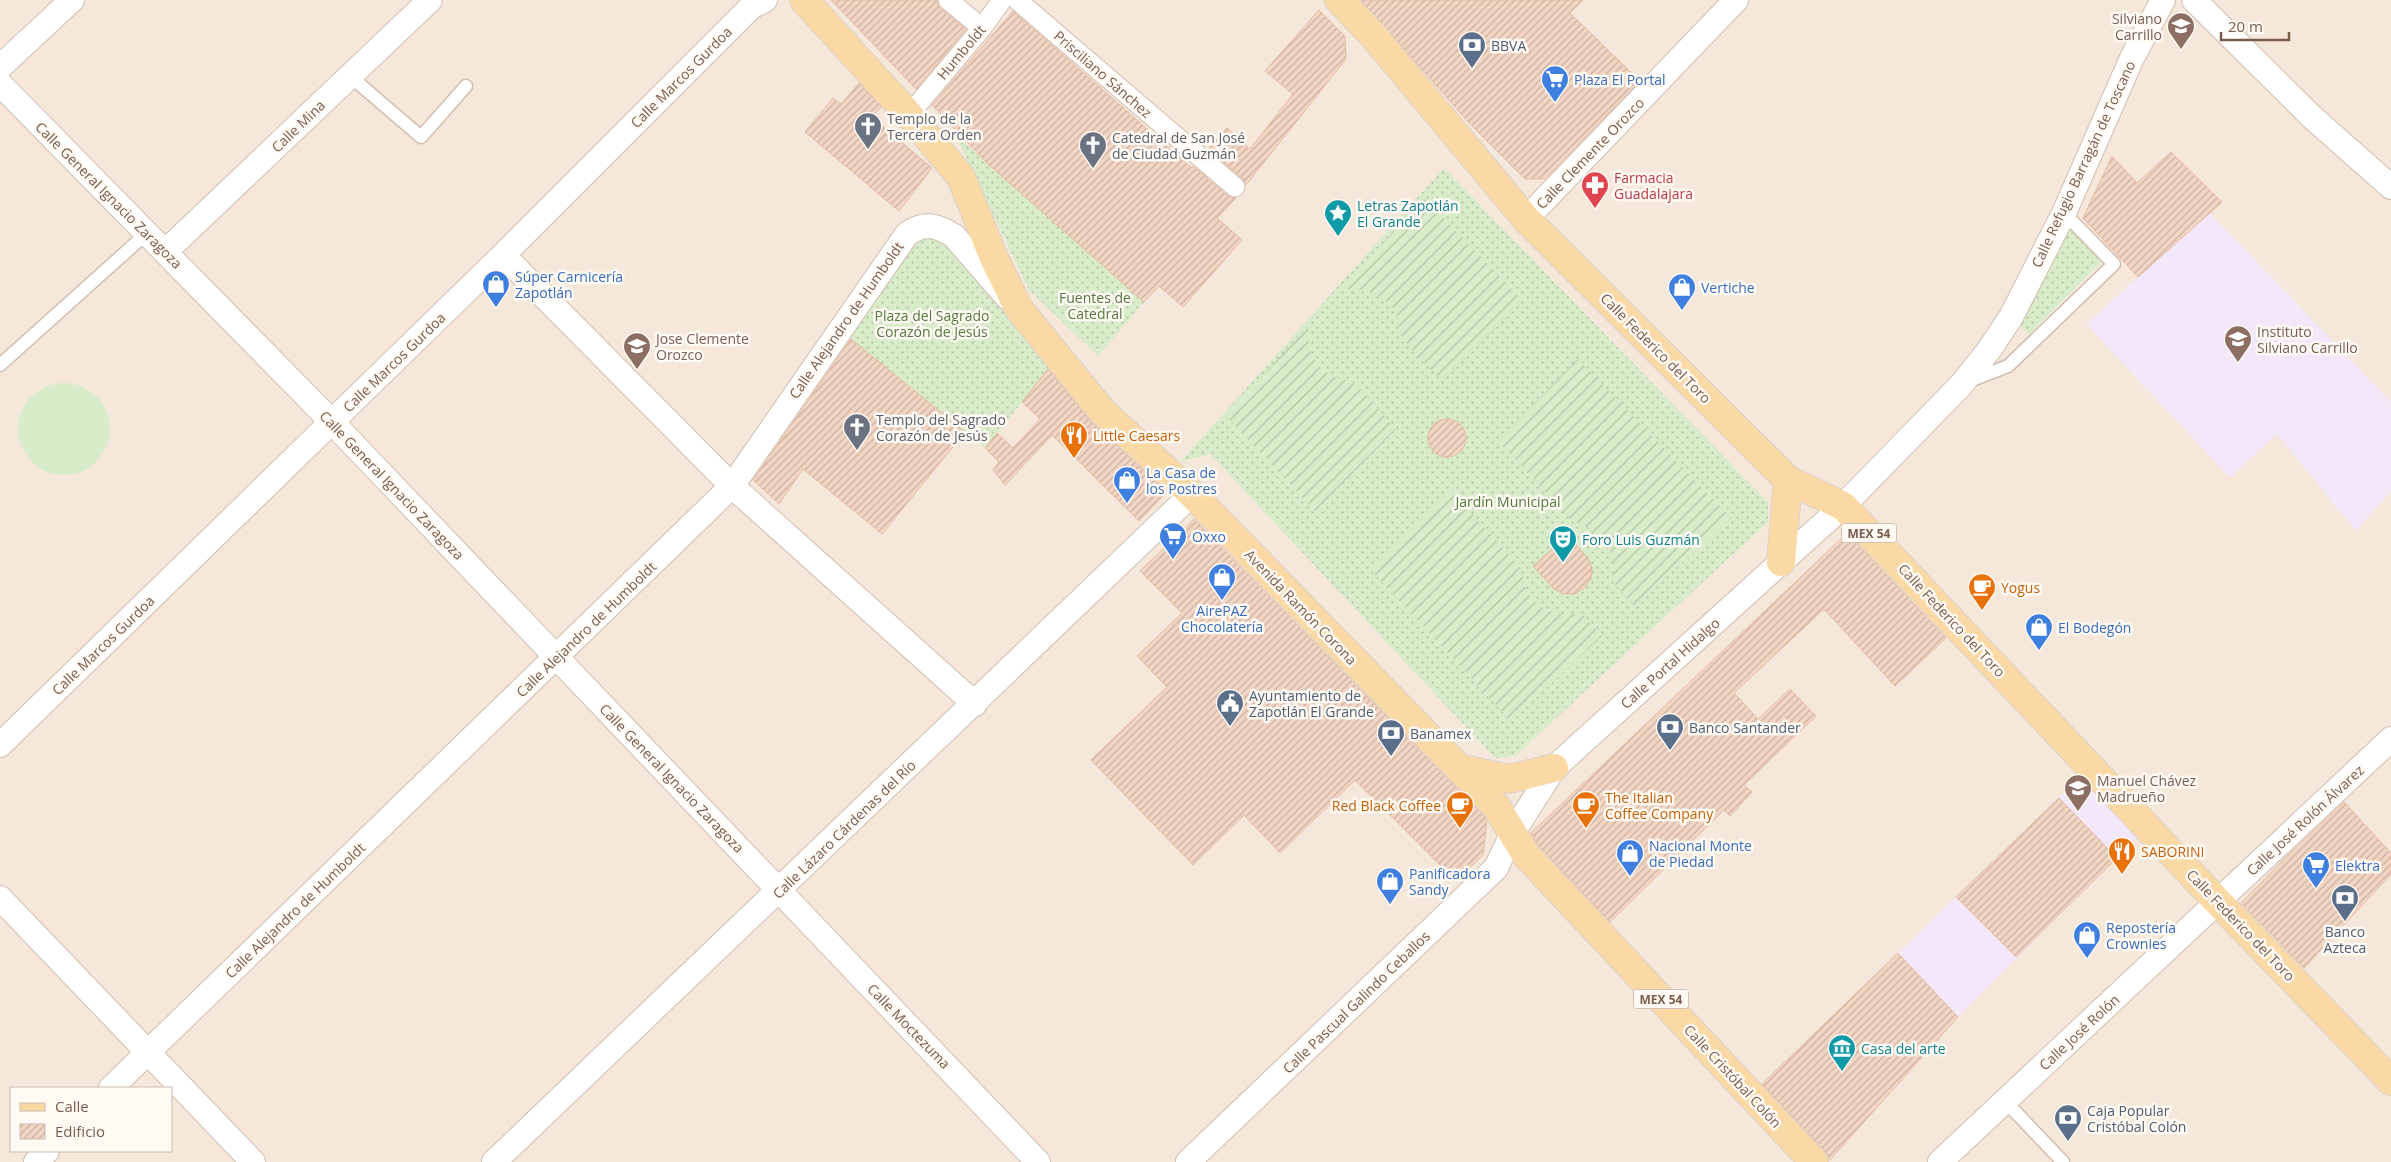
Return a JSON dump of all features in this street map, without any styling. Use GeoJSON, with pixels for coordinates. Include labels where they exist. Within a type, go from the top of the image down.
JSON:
{"type":"FeatureCollection","features":[{"type":"Feature","properties":{"kind":"main road","name":"Avenida Ramón Corona"},"geometry":{"type":"LineString","coordinates":[[804,0],[909,114],[961,177],[994,258],[1018,309],[1102,411],[1192,494],[1496,806],[1512,834]]}},
{"type":"Feature","properties":{"kind":"main road","name":"Calle Federico del Toro"},"geometry":{"type":"LineString","coordinates":[[1339,0],[1371,33],[1526,219],[1788,480],[1843,506],[2218,902],[2391,1081]]}},
{"type":"Feature","properties":{"kind":"main road"},"geometry":{"type":"LineString","coordinates":[[1781,562],[1788,480]]}},
{"type":"Feature","properties":{"kind":"main road"},"geometry":{"type":"LineString","coordinates":[[1458,768],[1509,779],[1554,768]]}},
{"type":"Feature","properties":{"kind":"main road","name":"Calle Cristóbal Colón"},"geometry":{"type":"LineString","coordinates":[[1512,834],[1526,855],[1814,1162]]}},
{"type":"Feature","properties":{"kind":"street"},"geometry":{"type":"LineString","coordinates":[[0,67],[72,0]]}},
{"type":"Feature","properties":{"kind":"street","name":"Calle Mina"},"geometry":{"type":"LineString","coordinates":[[165,252],[430,0]]}},
{"type":"Feature","properties":{"kind":"street","name":"Calle Marcos Gurdoa"},"geometry":{"type":"LineString","coordinates":[[0,745],[503,255],[751,7],[765,0]]}},
{"type":"Feature","properties":{"kind":"street"},"geometry":{"type":"LineString","coordinates":[[948,0],[982,28]]}},
{"type":"Feature","properties":{"kind":"street","name":"Humboldt"},"geometry":{"type":"LineString","coordinates":[[918,104],[982,28],[1002,0]]}},
{"type":"Feature","properties":{"kind":"street","name":"Prisciliano Sánchez"},"geometry":{"type":"LineString","coordinates":[[1017,0],[1235,187]]}},
{"type":"Feature","properties":{"kind":"street","name":"Calle Clemente Orozco"},"geometry":{"type":"LineString","coordinates":[[1526,219],[1736,0]]}},
{"type":"Feature","properties":{"kind":"street","name":"Calle Refugio Barragán de Toscano"},"geometry":{"type":"LineString","coordinates":[[1843,506],[1962,384],[2011,318],[2064,213],[2132,58],[2163,0]]}},
{"type":"Feature","properties":{"kind":"street"},"geometry":{"type":"LineString","coordinates":[[2194,0],[2312,117],[2391,187]]}},
{"type":"Feature","properties":{"kind":"street","name":"Calle General Ignacio Zaragoza"},"geometry":{"type":"LineString","coordinates":[[0,84],[332,422],[780,891]]}},
{"type":"Feature","properties":{"kind":"street","name":"Calle Alejandro de Humboldt"},"geometry":{"type":"LineString","coordinates":[[112,1087],[557,658],[732,486],[900,240],[914,229],[924,225],[934,225],[954,236],[1018,309]]}},
{"type":"Feature","properties":{"kind":"street"},"geometry":{"type":"LineString","coordinates":[[503,255],[732,486],[975,704]]}},
{"type":"Feature","properties":{"kind":"street","name":"Calle Lázaro Cárdenas del Río"},"geometry":{"type":"LineString","coordinates":[[494,1162],[780,891],[1192,494]]}},
{"type":"Feature","properties":{"kind":"street","name":"Calle Portal Hidalgo"},"geometry":{"type":"LineString","coordinates":[[1512,834],[1554,768],[1843,506]]}},
{"type":"Feature","properties":{"kind":"street","name":"Calle José Rolón Álvarez"},"geometry":{"type":"LineString","coordinates":[[2218,902],[2391,739]]}},
{"type":"Feature","properties":{"kind":"street","name":"Calle Pascual Galindo Ceballos"},"geometry":{"type":"LineString","coordinates":[[1188,1162],[1496,868],[1512,834]]}},
{"type":"Feature","properties":{"kind":"street","name":"Calle Moctezuma"},"geometry":{"type":"LineString","coordinates":[[780,891],[1038,1162]]}},
{"type":"Feature","properties":{"kind":"street"},"geometry":{"type":"LineString","coordinates":[[0,898],[253,1162]]}},
{"type":"Feature","properties":{"kind":"street","name":"Calle José Rolón"},"geometry":{"type":"LineString","coordinates":[[1940,1162],[2218,902]]}},
{"type":"Feature","properties":{"kind":"street"},"geometry":{"type":"LineString","coordinates":[[36,1162],[46,1152]]}},
{"type":"Feature","properties":{"kind":"lane"},"geometry":{"type":"LineString","coordinates":[[350,76],[421,137],[466,86]]}},
{"type":"Feature","properties":{"kind":"lane"},"geometry":{"type":"LineString","coordinates":[[1962,384],[2008,366],[2114,264],[2064,213]]}},
{"type":"Feature","properties":{"kind":"lane"},"geometry":{"type":"LineString","coordinates":[[0,365],[146,233]]}},
{"type":"Feature","properties":{"kind":"lane"},"geometry":{"type":"LineString","coordinates":[[2005,1101],[2063,1162]]}},
{"type":"Feature","properties":{"kind":"shaded area"},"geometry":{"type":"Polygon","coordinates":[[[0,0],[2391,0],[2391,1162],[0,1162],[0,0]]]}},
{"type":"Feature","properties":{"kind":"shaded area","name":"Instituto Silviano Carrillo"},"geometry":{"type":"Polygon","coordinates":[[[2210,213],[2391,402],[2391,491],[2356,531],[2277,434],[2230,478],[2086,324],[2210,213]]]}},
{"type":"Feature","properties":{"kind":"shaded area"},"geometry":{"type":"Polygon","coordinates":[[[2080,777],[2138,837],[1958,1017],[1898,953],[2080,777]]]}},
{"type":"Feature","properties":{"kind":"green space","name":"Fuentes de Catedral"},"geometry":{"type":"Polygon","coordinates":[[[955,134],[1144,302],[1098,356],[1029,290],[955,134]]]}},
{"type":"Feature","properties":{"kind":"green space","name":"Jardín Municipal"},"geometry":{"type":"Polygon","coordinates":[[[1444,168],[1768,502],[1768,522],[1515,756],[1495,758],[1210,454],[1180,462],[1444,168]]]}},
{"type":"Feature","properties":{"kind":"green space"},"geometry":{"type":"Polygon","coordinates":[[[1424,198],[1523,301],[1443,381],[1403,339],[1399,331],[1397,316],[1388,302],[1366,291],[1341,289],[1424,198]]]}},
{"type":"Feature","properties":{"kind":"green space"},"geometry":{"type":"Polygon","coordinates":[[[2069,229],[2102,261],[2029,334],[2018,323],[2069,229]]]}},
{"type":"Feature","properties":{"kind":"green space","name":"Plaza del Sagrado Corazón de Jesús"},"geometry":{"type":"Polygon","coordinates":[[[927,236],[942,240],[1054,363],[985,448],[846,335],[912,242],[927,236]]]}},
{"type":"Feature","properties":{"kind":"green space"},"geometry":{"type":"Polygon","coordinates":[[[1309,325],[1310,350],[1322,369],[1337,378],[1355,384],[1396,429],[1315,511],[1226,416],[1309,325]]]}},
{"type":"Feature","properties":{"kind":"green space"},"geometry":{"type":"Polygon","coordinates":[[[1578,359],[1731,518],[1635,606],[1612,581],[1613,560],[1606,542],[1591,529],[1572,521],[1498,441],[1578,359]]]}},
{"type":"Feature","properties":{"kind":"green space"},"geometry":{"type":"Polygon","coordinates":[[[64,383],[81,387],[96,397],[106,412],[110,429],[106,446],[96,461],[81,471],[64,475],[47,471],[32,461],[22,446],[18,429],[22,412],[32,397],[47,387],[64,383]]]}},
{"type":"Feature","properties":{"kind":"green space"},"geometry":{"type":"Polygon","coordinates":[[[1450,489],[1520,567],[1524,585],[1530,597],[1541,607],[1556,613],[1571,615],[1580,612],[1602,636],[1511,721],[1371,570],[1450,489]]]}},
{"type":"Feature","properties":{"kind":"building"},"geometry":{"type":"Polygon","coordinates":[[[831,0],[936,0],[941,9],[966,29],[916,89],[831,0]]]}},
{"type":"Feature","properties":{"kind":"building"},"geometry":{"type":"Polygon","coordinates":[[[1361,0],[1583,0],[1570,13],[1640,81],[1545,179],[1525,179],[1469,123],[1361,0]]]}},
{"type":"Feature","properties":{"kind":"building"},"geometry":{"type":"Polygon","coordinates":[[[1319,10],[1345,36],[1346,59],[1246,185],[1242,178],[1208,149],[1227,128],[1250,149],[1293,94],[1265,71],[1319,10]]]}},
{"type":"Feature","properties":{"kind":"building","name":"Catedral de San José de Ciudad Guzmán"},"geometry":{"type":"Polygon","coordinates":[[[1013,11],[1192,168],[1193,166],[1228,196],[1236,198],[1217,218],[1242,240],[1183,307],[1159,286],[1144,302],[989,165],[932,105],[1013,11]]]}},
{"type":"Feature","properties":{"kind":"building","name":"Templo de la Tercera Orden"},"geometry":{"type":"Polygon","coordinates":[[[859,83],[881,107],[872,117],[932,168],[899,211],[805,132],[833,98],[841,104],[859,83]]]}},
{"type":"Feature","properties":{"kind":"building"},"geometry":{"type":"Polygon","coordinates":[[[2171,152],[2222,202],[2138,277],[2083,218],[2112,156],[2137,183],[2171,152]]]}},
{"type":"Feature","properties":{"kind":"building","name":"Templo del Sagrado Corazón de Jesús"},"geometry":{"type":"Polygon","coordinates":[[[851,339],[965,432],[882,534],[803,469],[779,504],[753,480],[851,339]]]}},
{"type":"Feature","properties":{"kind":"building"},"geometry":{"type":"Polygon","coordinates":[[[1048,369],[1091,422],[1167,492],[1139,521],[1052,435],[1005,485],[993,470],[999,462],[985,448],[997,433],[1013,448],[1040,419],[1022,402],[1048,369]]]}},
{"type":"Feature","properties":{"kind":"building"},"geometry":{"type":"Polygon","coordinates":[[[1447,419],[1461,424],[1466,438],[1461,452],[1447,457],[1433,452],[1428,438],[1433,424],[1447,419]]]}},
{"type":"Feature","properties":{"kind":"building","name":"Ayuntamiento de Zapotlán El Grande"},"geometry":{"type":"Polygon","coordinates":[[[1194,519],[1484,816],[1487,821],[1483,855],[1456,881],[1355,780],[1280,853],[1244,815],[1193,865],[1091,760],[1167,687],[1137,656],[1182,613],[1140,571],[1194,519]]]}},
{"type":"Feature","properties":{"kind":"building"},"geometry":{"type":"Polygon","coordinates":[[[1847,533],[1946,638],[1895,686],[1824,609],[1734,693],[1758,719],[1790,689],[1816,716],[1744,785],[1752,792],[1730,816],[1724,810],[1610,922],[1538,845],[1531,833],[1847,533]]]}},
{"type":"Feature","properties":{"kind":"building","name":"Foro Luis Guzmán"},"geometry":{"type":"Polygon","coordinates":[[[1568,535],[1589,560],[1592,568],[1591,579],[1584,588],[1575,594],[1563,594],[1554,589],[1533,566],[1568,535]]]}},
{"type":"Feature","properties":{"kind":"building"},"geometry":{"type":"Polygon","coordinates":[[[2059,798],[2117,858],[2016,957],[1956,897],[2059,798]]]}},
{"type":"Feature","properties":{"kind":"building","name":"Elektra"},"geometry":{"type":"Polygon","coordinates":[[[2344,802],[2391,853],[2391,874],[2304,968],[2241,903],[2344,802]]]}},
{"type":"Feature","properties":{"kind":"building","name":"Casa del arte"},"geometry":{"type":"Polygon","coordinates":[[[1898,953],[1958,1017],[1829,1161],[1825,1151],[1762,1084],[1898,953]]]}},
{"type":"Feature","properties":{"kind":"place","name":"Silviano Carrillo"},"geometry":{"type":"Point","coordinates":[2181,50]}},
{"type":"Feature","properties":{"kind":"place","name":"BBVA"},"geometry":{"type":"Point","coordinates":[1472,69]}},
{"type":"Feature","properties":{"kind":"place","name":"Plaza El Portal"},"geometry":{"type":"Point","coordinates":[1555,103]}},
{"type":"Feature","properties":{"kind":"place","name":"Templo de la Tercera Orden"},"geometry":{"type":"Point","coordinates":[868,150]}},
{"type":"Feature","properties":{"kind":"place","name":"Catedral de San José de Ciudad Guzmán"},"geometry":{"type":"Point","coordinates":[1093,169]}},
{"type":"Feature","properties":{"kind":"place","name":"Farmacia Guadalajara"},"geometry":{"type":"Point","coordinates":[1595,209]}},
{"type":"Feature","properties":{"kind":"place","name":"Letras Zapotlán El Grande"},"geometry":{"type":"Point","coordinates":[1338,237]}},
{"type":"Feature","properties":{"kind":"place","name":"Súper Carnicería Zapotlán"},"geometry":{"type":"Point","coordinates":[496,308]}},
{"type":"Feature","properties":{"kind":"place","name":"Vertiche"},"geometry":{"type":"Point","coordinates":[1682,311]}},
{"type":"Feature","properties":{"kind":"place","name":"Instituto Silviano Carrillo"},"geometry":{"type":"Point","coordinates":[2238,363]}},
{"type":"Feature","properties":{"kind":"place","name":"Jose Clemente Orozco"},"geometry":{"type":"Point","coordinates":[637,370]}},
{"type":"Feature","properties":{"kind":"place","name":"Templo del Sagrado Corazón de Jesús"},"geometry":{"type":"Point","coordinates":[857,451]}},
{"type":"Feature","properties":{"kind":"place","name":"Little Caesars"},"geometry":{"type":"Point","coordinates":[1074,459]}},
{"type":"Feature","properties":{"kind":"place","name":"La Casa de los Postres"},"geometry":{"type":"Point","coordinates":[1127,504]}},
{"type":"Feature","properties":{"kind":"place","name":"Oxxo"},"geometry":{"type":"Point","coordinates":[1173,560]}},
{"type":"Feature","properties":{"kind":"place","name":"Foro Luis Guzmán"},"geometry":{"type":"Point","coordinates":[1563,563]}},
{"type":"Feature","properties":{"kind":"place","name":"AirePAZ Chocolatería"},"geometry":{"type":"Point","coordinates":[1222,601]}},
{"type":"Feature","properties":{"kind":"place","name":"Yogus"},"geometry":{"type":"Point","coordinates":[1982,611]}},
{"type":"Feature","properties":{"kind":"place","name":"El Bodegón"},"geometry":{"type":"Point","coordinates":[2039,651]}},
{"type":"Feature","properties":{"kind":"place","name":"Ayuntamiento de Zapotlán El Grande"},"geometry":{"type":"Point","coordinates":[1230,727]}},
{"type":"Feature","properties":{"kind":"place","name":"Banco Santander"},"geometry":{"type":"Point","coordinates":[1670,751]}},
{"type":"Feature","properties":{"kind":"place","name":"Banamex"},"geometry":{"type":"Point","coordinates":[1391,757]}},
{"type":"Feature","properties":{"kind":"place","name":"Manuel Chávez Madrueño"},"geometry":{"type":"Point","coordinates":[2078,812]}},
{"type":"Feature","properties":{"kind":"place","name":"Red Black Coffee"},"geometry":{"type":"Point","coordinates":[1460,829]}},
{"type":"Feature","properties":{"kind":"place","name":"The Italian Coffee Company"},"geometry":{"type":"Point","coordinates":[1586,829]}},
{"type":"Feature","properties":{"kind":"place","name":"SABORINI"},"geometry":{"type":"Point","coordinates":[2122,875]}},
{"type":"Feature","properties":{"kind":"place","name":"Nacional Monte de Piedad"},"geometry":{"type":"Point","coordinates":[1630,877]}},
{"type":"Feature","properties":{"kind":"place","name":"Elektra"},"geometry":{"type":"Point","coordinates":[2316,889]}},
{"type":"Feature","properties":{"kind":"place","name":"Panificadora Sandy"},"geometry":{"type":"Point","coordinates":[1390,905]}},
{"type":"Feature","properties":{"kind":"place","name":"Banco Azteca"},"geometry":{"type":"Point","coordinates":[2345,922]}},
{"type":"Feature","properties":{"kind":"place","name":"Repostería Crownies"},"geometry":{"type":"Point","coordinates":[2087,959]}},
{"type":"Feature","properties":{"kind":"place","name":"Casa del arte"},"geometry":{"type":"Point","coordinates":[1842,1072]}},
{"type":"Feature","properties":{"kind":"place","name":"Caja Popular Cristóbal Colón"},"geometry":{"type":"Point","coordinates":[2068,1142]}}]}
